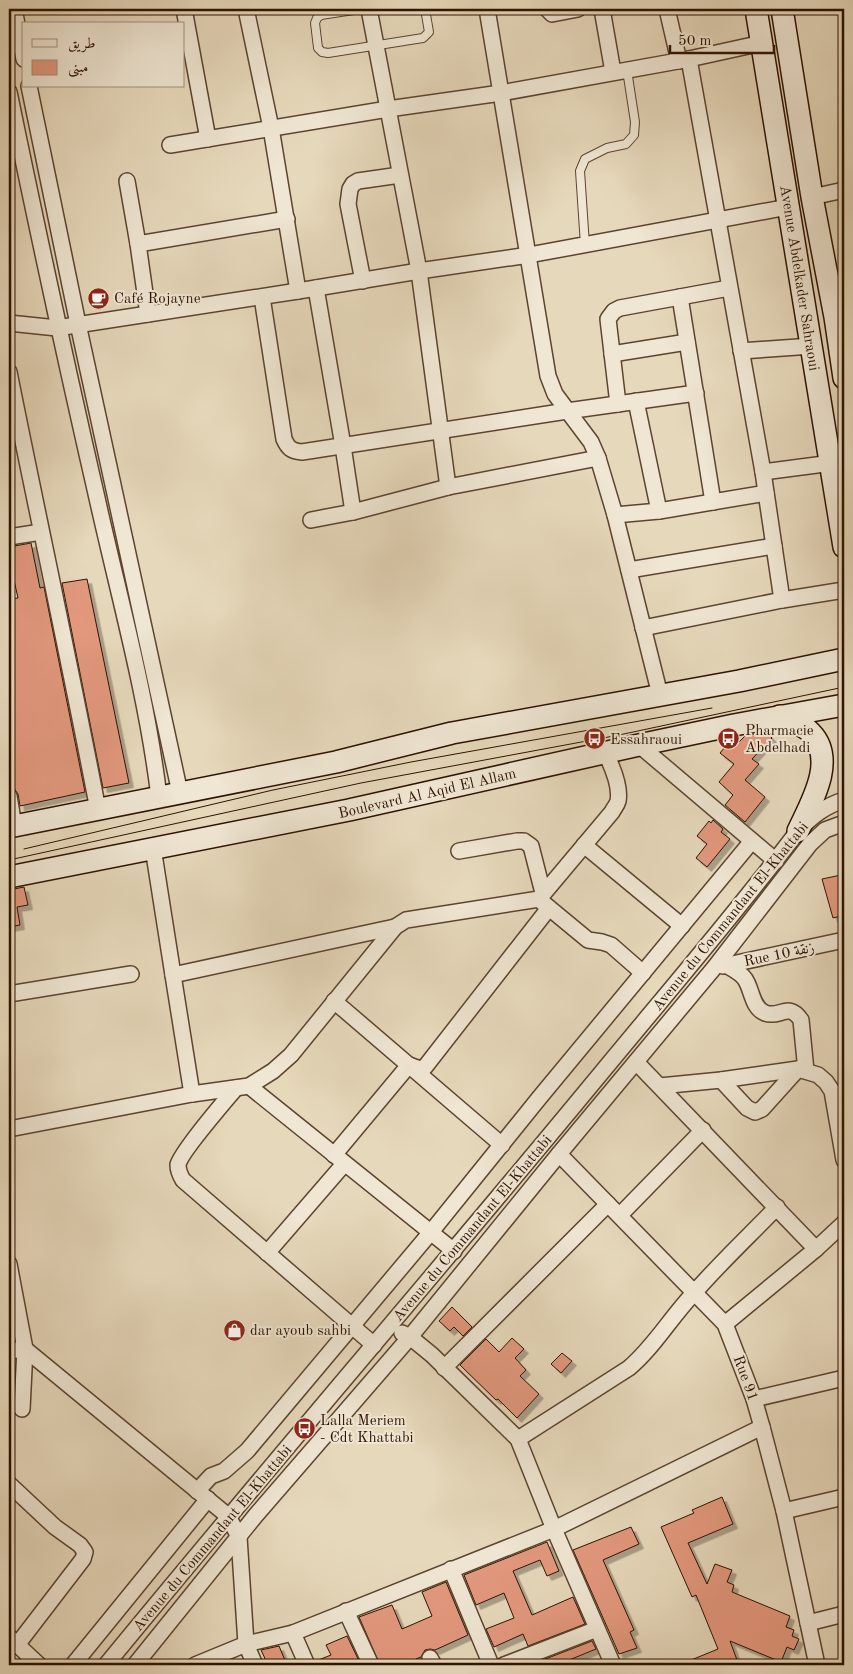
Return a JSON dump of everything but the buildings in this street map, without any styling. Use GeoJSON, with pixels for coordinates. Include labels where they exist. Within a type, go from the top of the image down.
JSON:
{"type":"FeatureCollection","features":[{"type":"Feature","properties":{"kind":"main road","name":"Avenue Abdelkader Sahraoui"},"geometry":{"type":"LineString","coordinates":[[756,9],[832,463],[844,547]]}},
{"type":"Feature","properties":{"kind":"main road","name":"Avenue Abdelkader Sahraoui"},"geometry":{"type":"LineString","coordinates":[[782,9],[812,197],[839,316],[844,378]]}},
{"type":"Feature","properties":{"kind":"main road"},"geometry":{"type":"LineString","coordinates":[[12,826],[336,762],[460,732],[739,681],[844,659]]}},
{"type":"Feature","properties":{"kind":"main road","name":"Boulevard Al Aqid El Allam"},"geometry":{"type":"LineString","coordinates":[[9,877],[348,810],[638,745],[844,705]]}},
{"type":"Feature","properties":{"kind":"main road"},"geometry":{"type":"LineString","coordinates":[[780,716],[802,726],[811,733],[822,752],[823,762],[820,779],[798,831]]}},
{"type":"Feature","properties":{"kind":"street"},"geometry":{"type":"LineString","coordinates":[[14,9],[22,48]]}},
{"type":"Feature","properties":{"kind":"street"},"geometry":{"type":"LineString","coordinates":[[184,9],[208,139]]}},
{"type":"Feature","properties":{"kind":"street"},"geometry":{"type":"LineString","coordinates":[[246,9],[271,128],[298,291]]}},
{"type":"Feature","properties":{"kind":"street"},"geometry":{"type":"LineString","coordinates":[[369,9],[419,271],[448,487]]}},
{"type":"Feature","properties":{"kind":"street"},"geometry":{"type":"LineString","coordinates":[[487,9],[548,376],[555,394],[592,442],[598,458],[615,515],[660,695]]}},
{"type":"Feature","properties":{"kind":"street"},"geometry":{"type":"LineString","coordinates":[[546,9],[552,14],[578,9]]}},
{"type":"Feature","properties":{"kind":"street"},"geometry":{"type":"LineString","coordinates":[[602,9],[620,71]]}},
{"type":"Feature","properties":{"kind":"street"},"geometry":{"type":"LineString","coordinates":[[667,9],[684,60],[717,221],[763,472],[782,600]]}},
{"type":"Feature","properties":{"kind":"street"},"geometry":{"type":"LineString","coordinates":[[170,145],[388,108],[501,93],[684,60],[762,43]]}},
{"type":"Feature","properties":{"kind":"street"},"geometry":{"type":"LineString","coordinates":[[29,88],[78,324],[180,793]]}},
{"type":"Feature","properties":{"kind":"street"},"geometry":{"type":"LineString","coordinates":[[9,92],[57,328],[135,666],[155,764],[159,797]]}},
{"type":"Feature","properties":{"kind":"street"},"geometry":{"type":"LineString","coordinates":[[363,280],[348,204],[350,189],[358,181],[400,175]]}},
{"type":"Feature","properties":{"kind":"street"},"geometry":{"type":"LineString","coordinates":[[127,181],[148,314]]}},
{"type":"Feature","properties":{"kind":"street"},"geometry":{"type":"LineString","coordinates":[[812,197],[844,190]]}},
{"type":"Feature","properties":{"kind":"street"},"geometry":{"type":"LineString","coordinates":[[9,323],[57,328],[529,255],[788,207]]}},
{"type":"Feature","properties":{"kind":"street"},"geometry":{"type":"LineString","coordinates":[[138,244],[286,219]]}},
{"type":"Feature","properties":{"kind":"street"},"geometry":{"type":"LineString","coordinates":[[316,288],[353,512]]}},
{"type":"Feature","properties":{"kind":"street"},"geometry":{"type":"LineString","coordinates":[[618,404],[608,319],[614,310],[637,304],[729,288]]}},
{"type":"Feature","properties":{"kind":"street"},"geometry":{"type":"LineString","coordinates":[[680,296],[713,502]]}},
{"type":"Feature","properties":{"kind":"street"},"geometry":{"type":"LineString","coordinates":[[262,297],[278,388],[284,439],[288,448],[294,451],[302,452],[696,393]]}},
{"type":"Feature","properties":{"kind":"street"},"geometry":{"type":"LineString","coordinates":[[612,354],[687,342]]}},
{"type":"Feature","properties":{"kind":"street"},"geometry":{"type":"LineString","coordinates":[[742,351],[812,346]]}},
{"type":"Feature","properties":{"kind":"street"},"geometry":{"type":"LineString","coordinates":[[9,372],[72,673],[98,810]]}},
{"type":"Feature","properties":{"kind":"street"},"geometry":{"type":"LineString","coordinates":[[636,402],[659,511]]}},
{"type":"Feature","properties":{"kind":"street"},"geometry":{"type":"LineString","coordinates":[[311,520],[353,512],[448,487],[598,458]]}},
{"type":"Feature","properties":{"kind":"street"},"geometry":{"type":"LineString","coordinates":[[763,472],[832,463]]}},
{"type":"Feature","properties":{"kind":"street"},"geometry":{"type":"LineString","coordinates":[[615,515],[659,511],[766,493]]}},
{"type":"Feature","properties":{"kind":"street"},"geometry":{"type":"LineString","coordinates":[[9,538],[41,532]]}},
{"type":"Feature","properties":{"kind":"street"},"geometry":{"type":"LineString","coordinates":[[629,570],[774,546]]}},
{"type":"Feature","properties":{"kind":"street"},"geometry":{"type":"LineString","coordinates":[[643,628],[782,600],[844,590]]}},
{"type":"Feature","properties":{"kind":"street"},"geometry":{"type":"LineString","coordinates":[[638,745],[776,861]]}},
{"type":"Feature","properties":{"kind":"street"},"geometry":{"type":"LineString","coordinates":[[409,1065],[420,1069],[425,1067],[543,900],[618,802],[618,792],[611,765],[605,752]]}},
{"type":"Feature","properties":{"kind":"street"},"geometry":{"type":"LineString","coordinates":[[9,796],[12,826]]}},
{"type":"Feature","properties":{"kind":"street","name":"Avenue du Commandant El-Khattabi"},"geometry":{"type":"LineString","coordinates":[[106,1665],[228,1516],[454,1251],[776,861],[798,831],[813,816],[830,804],[844,800]]}},
{"type":"Feature","properties":{"kind":"street","name":"Avenue du Commandant El-Khattabi"},"geometry":{"type":"LineString","coordinates":[[135,1665],[318,1442],[410,1336],[559,1154],[720,966],[810,844],[825,830],[844,823]]}},
{"type":"Feature","properties":{"kind":"street"},"geometry":{"type":"LineString","coordinates":[[459,851],[524,841],[531,846],[543,900],[583,937],[611,946],[644,973]]}},
{"type":"Feature","properties":{"kind":"street"},"geometry":{"type":"LineString","coordinates":[[73,1665],[202,1495],[211,1476],[229,1467],[247,1451],[431,1232],[752,841]]}},
{"type":"Feature","properties":{"kind":"street"},"geometry":{"type":"LineString","coordinates":[[584,845],[682,926]]}},
{"type":"Feature","properties":{"kind":"street"},"geometry":{"type":"LineString","coordinates":[[153,848],[192,1094]]}},
{"type":"Feature","properties":{"kind":"street"},"geometry":{"type":"LineString","coordinates":[[173,975],[395,926],[406,920],[543,900]]}},
{"type":"Feature","properties":{"kind":"street"},"geometry":{"type":"LineString","coordinates":[[374,1345],[183,1180],[179,1174],[178,1166],[184,1153],[243,1087],[273,1071],[292,1055],[395,926]]}},
{"type":"Feature","properties":{"kind":"street","name":"Rue 10 زنقة"},"geometry":{"type":"LineString","coordinates":[[720,966],[844,940]]}},
{"type":"Feature","properties":{"kind":"street"},"geometry":{"type":"LineString","coordinates":[[720,966],[746,980],[753,999],[765,1013],[770,1014],[788,1010],[797,1014],[801,1020],[802,1070],[762,1109],[755,1112],[747,1108],[721,1080]]}},
{"type":"Feature","properties":{"kind":"street"},"geometry":{"type":"LineString","coordinates":[[9,994],[131,974]]}},
{"type":"Feature","properties":{"kind":"street"},"geometry":{"type":"LineString","coordinates":[[334,1001],[502,1145]]}},
{"type":"Feature","properties":{"kind":"street"},"geometry":{"type":"LineString","coordinates":[[636,1062],[816,1250]]}},
{"type":"Feature","properties":{"kind":"street"},"geometry":{"type":"LineString","coordinates":[[267,1253],[409,1065]]}},
{"type":"Feature","properties":{"kind":"street"},"geometry":{"type":"LineString","coordinates":[[660,1086],[802,1070],[818,1075],[832,1091],[844,1160]]}},
{"type":"Feature","properties":{"kind":"street"},"geometry":{"type":"LineString","coordinates":[[9,1128],[192,1094],[243,1087],[339,1159],[454,1251]]}},
{"type":"Feature","properties":{"kind":"street"},"geometry":{"type":"LineString","coordinates":[[620,1215],[703,1130]]}},
{"type":"Feature","properties":{"kind":"street","name":"Rue 91"},"geometry":{"type":"LineString","coordinates":[[559,1154],[725,1324],[754,1399],[762,1427],[784,1511],[817,1665]]}},
{"type":"Feature","properties":{"kind":"street"},"geometry":{"type":"LineString","coordinates":[[444,1368],[608,1204]]}},
{"type":"Feature","properties":{"kind":"street"},"geometry":{"type":"LineString","coordinates":[[518,1439],[629,1368],[644,1356],[694,1292],[777,1208]]}},
{"type":"Feature","properties":{"kind":"street"},"geometry":{"type":"LineString","coordinates":[[725,1324],[816,1250],[844,1223]]}},
{"type":"Feature","properties":{"kind":"street"},"geometry":{"type":"LineString","coordinates":[[9,1264],[25,1349],[22,1409]]}},
{"type":"Feature","properties":{"kind":"street"},"geometry":{"type":"LineString","coordinates":[[390,1326],[410,1336],[518,1439],[554,1529],[614,1665]]}},
{"type":"Feature","properties":{"kind":"street"},"geometry":{"type":"LineString","coordinates":[[9,1351],[25,1349],[228,1516],[240,1537],[246,1644],[254,1665]]}},
{"type":"Feature","properties":{"kind":"street"},"geometry":{"type":"LineString","coordinates":[[754,1399],[844,1378]]}},
{"type":"Feature","properties":{"kind":"street"},"geometry":{"type":"LineString","coordinates":[[195,1665],[246,1644],[293,1633],[554,1529],[762,1427]]}},
{"type":"Feature","properties":{"kind":"street"},"geometry":{"type":"LineString","coordinates":[[9,1484],[85,1552],[83,1559],[13,1641],[39,1665]]}},
{"type":"Feature","properties":{"kind":"street"},"geometry":{"type":"LineString","coordinates":[[784,1511],[844,1496]]}},
{"type":"Feature","properties":{"kind":"street"},"geometry":{"type":"LineString","coordinates":[[451,1569],[491,1665]]}},
{"type":"Feature","properties":{"kind":"street"},"geometry":{"type":"LineString","coordinates":[[346,1611],[371,1665]]}},
{"type":"Feature","properties":{"kind":"street"},"geometry":{"type":"LineString","coordinates":[[808,1622],[844,1614]]}},
{"type":"Feature","properties":{"kind":"street"},"geometry":{"type":"LineString","coordinates":[[504,1665],[597,1629]]}},
{"type":"Feature","properties":{"kind":"street"},"geometry":{"type":"LineString","coordinates":[[293,1633],[307,1665]]}},
{"type":"Feature","properties":{"kind":"lane"},"geometry":{"type":"LineString","coordinates":[[360,9],[321,15],[317,18],[315,23],[318,48],[322,52],[328,53],[423,38],[429,32],[425,9]]}},
{"type":"Feature","properties":{"kind":"lane"},"geometry":{"type":"LineString","coordinates":[[585,245],[580,172],[585,159],[607,148],[626,144],[634,135],[635,122],[620,71]]}},
{"type":"Feature","properties":{"kind":"tram line"},"geometry":{"type":"LineString","coordinates":[[9,860],[361,783],[619,735],[844,687]]}},
{"type":"Feature","properties":{"kind":"tram line"},"geometry":{"type":"LineString","coordinates":[[24,849],[273,790],[411,762],[712,708]]}},
{"type":"Feature","properties":{"kind":"place","name":"Café Rojayne"},"geometry":{"type":"Point","coordinates":[98,298]}},
{"type":"Feature","properties":{"kind":"place","name":"Essahraoui"},"geometry":{"type":"Point","coordinates":[594,739]}},
{"type":"Feature","properties":{"kind":"place","name":"Pharmacie Abdelhadi"},"geometry":{"type":"Point","coordinates":[729,739]}},
{"type":"Feature","properties":{"kind":"place","name":"dar ayoub sahbi"},"geometry":{"type":"Point","coordinates":[234,1330]}},
{"type":"Feature","properties":{"kind":"place","name":"Lalla Meriem - Cdt Khattabi"},"geometry":{"type":"Point","coordinates":[304,1429]}}]}
